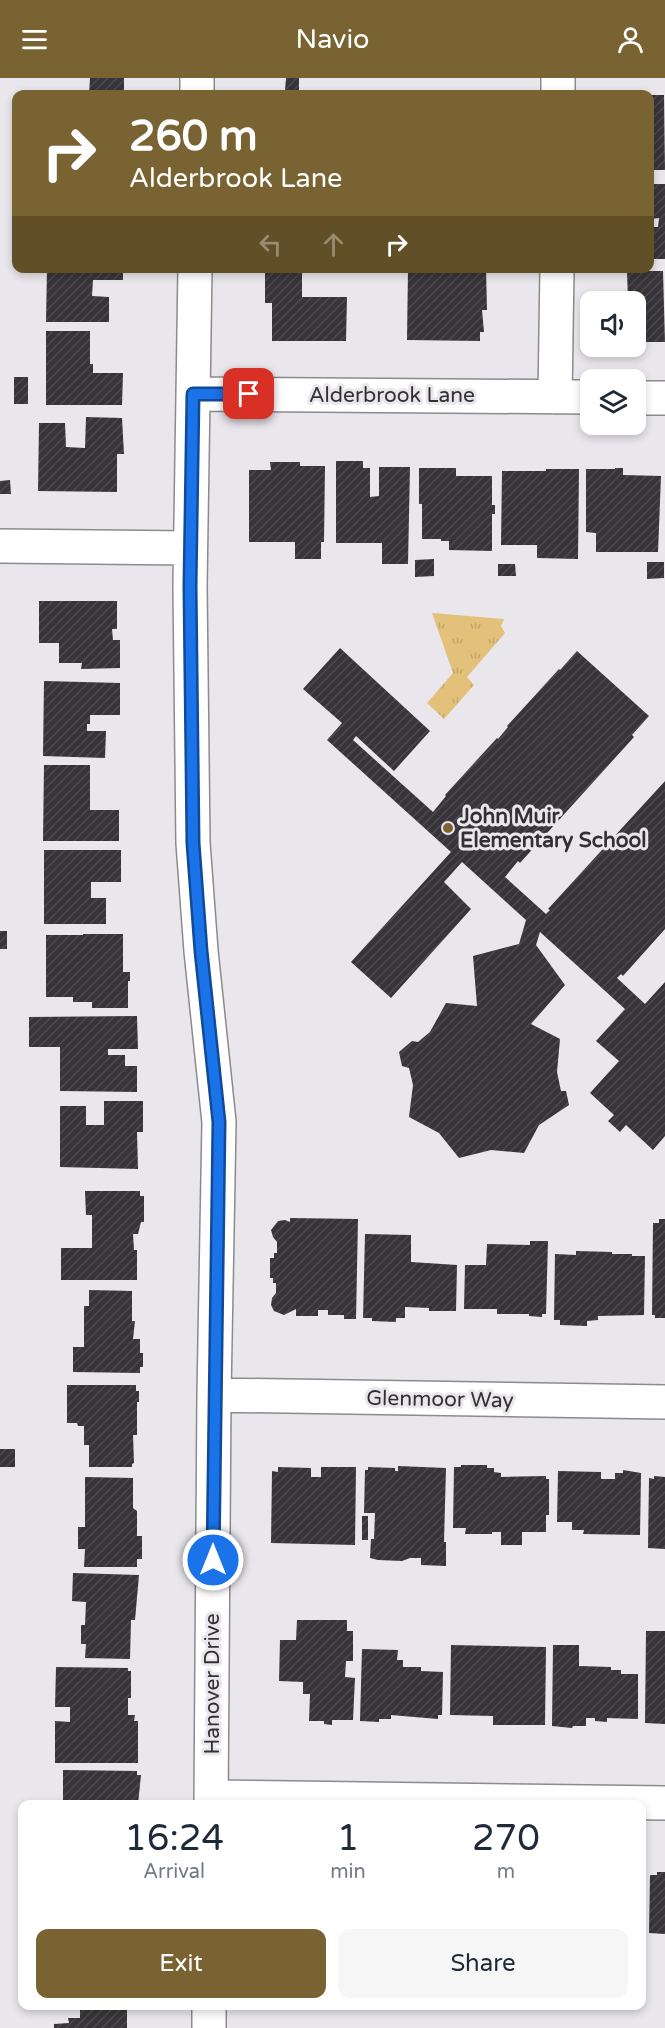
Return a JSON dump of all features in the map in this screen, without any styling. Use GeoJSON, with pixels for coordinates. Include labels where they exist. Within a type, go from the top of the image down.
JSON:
{"type":"FeatureCollection","features":[{"type":"Feature","properties":{"kind":"street","name":"Hanover Drive"},"geometry":{"type":"LineString","coordinates":[[195,273],[190,548],[193,843],[201,951],[219,1122],[211,1800]]}},
{"type":"Feature","properties":{"kind":"street"},"geometry":{"type":"LineString","coordinates":[[555,397],[556,273]]}},
{"type":"Feature","properties":{"kind":"street","name":"Alderbrook Lane"},"geometry":{"type":"LineString","coordinates":[[193,394],[580,397]]}},
{"type":"Feature","properties":{"kind":"street"},"geometry":{"type":"LineString","coordinates":[[646,398],[665,398]]}},
{"type":"Feature","properties":{"kind":"street"},"geometry":{"type":"LineString","coordinates":[[0,546],[190,548]]}},
{"type":"Feature","properties":{"kind":"street","name":"Glenmoor Way"},"geometry":{"type":"LineString","coordinates":[[214,1395],[665,1402]]}},
{"type":"Feature","properties":{"kind":"street"},"geometry":{"type":"LineString","coordinates":[[646,1803],[665,1803]]}},
{"type":"Feature","properties":{"kind":"street"},"geometry":{"type":"LineString","coordinates":[[208,2028],[209,2010]]}},
{"type":"Feature","properties":{"kind":"green space"},"geometry":{"type":"Polygon","coordinates":[[[432,613],[504,619],[501,626],[505,633],[467,677],[474,685],[444,719],[427,703],[453,673],[432,613]]]}},
{"type":"Feature","properties":{"kind":"building"},"geometry":{"type":"Polygon","coordinates":[[[90,78],[124,78],[124,90],[89,90],[90,78]]]}},
{"type":"Feature","properties":{"kind":"building"},"geometry":{"type":"Polygon","coordinates":[[[286,78],[299,78],[299,90],[285,90],[286,78]]]}},
{"type":"Feature","properties":{"kind":"building"},"geometry":{"type":"Polygon","coordinates":[[[654,95],[664,95],[665,170],[654,170],[654,95]]]}},
{"type":"Feature","properties":{"kind":"building"},"geometry":{"type":"Polygon","coordinates":[[[654,184],[665,184],[665,259],[654,259],[654,227],[658,227],[659,218],[654,219],[654,184]]]}},
{"type":"Feature","properties":{"kind":"building"},"geometry":{"type":"Polygon","coordinates":[[[663,271],[665,342],[646,342],[646,291],[628,291],[627,273],[663,271]]]}},
{"type":"Feature","properties":{"kind":"building"},"geometry":{"type":"Polygon","coordinates":[[[47,273],[123,273],[123,280],[93,280],[92,296],[109,297],[109,322],[46,322],[47,273]]]}},
{"type":"Feature","properties":{"kind":"building"},"geometry":{"type":"Polygon","coordinates":[[[265,273],[302,273],[302,297],[347,297],[346,341],[272,341],[272,303],[265,303],[265,273]]]}},
{"type":"Feature","properties":{"kind":"building"},"geometry":{"type":"Polygon","coordinates":[[[408,273],[486,273],[487,310],[482,310],[484,332],[480,332],[480,341],[407,340],[408,273]]]}},
{"type":"Feature","properties":{"kind":"building"},"geometry":{"type":"Polygon","coordinates":[[[46,331],[90,331],[90,364],[93,364],[93,373],[123,373],[122,405],[46,405],[46,331]]]}},
{"type":"Feature","properties":{"kind":"building"},"geometry":{"type":"Polygon","coordinates":[[[14,377],[28,377],[28,404],[14,404],[14,377]]]}},
{"type":"Feature","properties":{"kind":"building"},"geometry":{"type":"Polygon","coordinates":[[[86,417],[122,418],[124,454],[117,454],[117,492],[38,491],[39,423],[65,423],[66,447],[85,448],[86,417]]]}},
{"type":"Feature","properties":{"kind":"building"},"geometry":{"type":"Polygon","coordinates":[[[336,461],[363,461],[363,468],[370,468],[370,497],[379,496],[379,467],[410,467],[408,564],[382,564],[382,543],[336,543],[336,461]]]}},
{"type":"Feature","properties":{"kind":"building"},"geometry":{"type":"Polygon","coordinates":[[[270,462],[300,462],[300,466],[325,466],[324,542],[321,542],[321,559],[295,559],[295,542],[249,542],[249,470],[271,470],[270,462]]]}},
{"type":"Feature","properties":{"kind":"building"},"geometry":{"type":"Polygon","coordinates":[[[419,468],[456,468],[456,476],[492,476],[492,505],[495,505],[495,514],[492,514],[492,551],[449,550],[449,541],[422,539],[419,468]]]}},
{"type":"Feature","properties":{"kind":"building"},"geometry":{"type":"Polygon","coordinates":[[[623,468],[623,475],[661,476],[658,552],[596,552],[596,533],[586,532],[586,469],[623,468]]]}},
{"type":"Feature","properties":{"kind":"building"},"geometry":{"type":"Polygon","coordinates":[[[546,469],[579,469],[578,559],[537,558],[537,545],[501,545],[502,471],[546,471],[546,469]]]}},
{"type":"Feature","properties":{"kind":"building"},"geometry":{"type":"Polygon","coordinates":[[[10,480],[11,494],[0,494],[0,481],[10,480]]]}},
{"type":"Feature","properties":{"kind":"building"},"geometry":{"type":"Polygon","coordinates":[[[434,559],[434,576],[415,577],[415,560],[434,559]]]}},
{"type":"Feature","properties":{"kind":"building"},"geometry":{"type":"Polygon","coordinates":[[[647,562],[664,562],[664,578],[647,579],[647,562]]]}},
{"type":"Feature","properties":{"kind":"building"},"geometry":{"type":"Polygon","coordinates":[[[498,564],[515,564],[516,576],[498,576],[498,564]]]}},
{"type":"Feature","properties":{"kind":"building"},"geometry":{"type":"Polygon","coordinates":[[[39,601],[117,601],[117,629],[112,629],[113,640],[120,640],[120,668],[81,669],[82,663],[59,663],[59,643],[39,643],[39,601]]]}},
{"type":"Feature","properties":{"kind":"building"},"geometry":{"type":"Polygon","coordinates":[[[340,648],[430,731],[394,771],[356,736],[353,740],[433,812],[445,795],[577,651],[649,716],[632,735],[634,737],[505,877],[546,914],[550,910],[548,909],[665,781],[665,929],[623,976],[621,974],[617,978],[645,1004],[665,982],[665,1136],[653,1150],[626,1125],[620,1132],[608,1121],[614,1115],[590,1093],[619,1061],[596,1041],[625,1009],[540,932],[536,945],[565,985],[531,1024],[560,1039],[557,1072],[561,1091],[566,1091],[569,1105],[539,1125],[524,1153],[491,1150],[459,1158],[439,1133],[409,1117],[413,1085],[409,1068],[402,1066],[399,1052],[412,1041],[418,1042],[430,1032],[446,1003],[477,1006],[473,956],[519,944],[526,920],[462,862],[444,882],[471,909],[391,998],[351,962],[451,852],[327,740],[342,723],[303,689],[340,648]]]}},
{"type":"Feature","properties":{"kind":"building"},"geometry":{"type":"Polygon","coordinates":[[[44,681],[120,683],[120,715],[90,715],[90,724],[87,724],[87,731],[106,731],[105,758],[43,756],[44,681]]]}},
{"type":"Feature","properties":{"kind":"building"},"geometry":{"type":"Polygon","coordinates":[[[44,765],[90,765],[90,810],[119,810],[119,841],[43,841],[44,765]]]}},
{"type":"Feature","properties":{"kind":"building"},"geometry":{"type":"Polygon","coordinates":[[[44,850],[121,850],[121,882],[91,882],[91,898],[106,898],[106,924],[44,924],[44,850]]]}},
{"type":"Feature","properties":{"kind":"building"},"geometry":{"type":"Polygon","coordinates":[[[0,931],[7,931],[7,949],[0,949],[0,931]]]}},
{"type":"Feature","properties":{"kind":"building"},"geometry":{"type":"Polygon","coordinates":[[[123,934],[123,972],[130,972],[128,1008],[92,1008],[92,1002],[73,1002],[73,997],[46,997],[46,935],[123,934]]]}},
{"type":"Feature","properties":{"kind":"building"},"geometry":{"type":"Polygon","coordinates":[[[137,1016],[138,1049],[108,1049],[108,1055],[125,1055],[125,1066],[137,1066],[137,1092],[60,1091],[60,1047],[29,1047],[29,1017],[137,1016]]]}},
{"type":"Feature","properties":{"kind":"building"},"geometry":{"type":"Polygon","coordinates":[[[104,1101],[143,1101],[143,1132],[137,1132],[138,1169],[60,1167],[60,1106],[86,1106],[86,1125],[104,1125],[104,1101]]]}},
{"type":"Feature","properties":{"kind":"building"},"geometry":{"type":"Polygon","coordinates":[[[85,1191],[140,1191],[140,1196],[144,1196],[144,1222],[141,1222],[138,1234],[133,1234],[134,1250],[137,1250],[137,1280],[61,1280],[61,1248],[92,1248],[92,1215],[86,1215],[85,1191]]]}},
{"type":"Feature","properties":{"kind":"building"},"geometry":{"type":"Polygon","coordinates":[[[290,1218],[358,1219],[356,1319],[344,1319],[344,1315],[328,1315],[328,1310],[318,1310],[318,1316],[296,1316],[296,1309],[284,1315],[274,1311],[271,1305],[276,1293],[276,1283],[273,1283],[273,1278],[270,1278],[270,1258],[274,1258],[274,1253],[277,1253],[277,1242],[271,1230],[278,1221],[290,1222],[290,1218]]]}},
{"type":"Feature","properties":{"kind":"building"},"geometry":{"type":"Polygon","coordinates":[[[659,1219],[665,1219],[665,1318],[655,1318],[655,1315],[652,1315],[653,1223],[659,1223],[659,1219]]]}},
{"type":"Feature","properties":{"kind":"building"},"geometry":{"type":"Polygon","coordinates":[[[365,1234],[411,1235],[411,1262],[457,1265],[456,1311],[429,1311],[429,1308],[405,1307],[405,1318],[396,1318],[396,1322],[372,1321],[372,1318],[363,1318],[365,1234]]]}},
{"type":"Feature","properties":{"kind":"building"},"geometry":{"type":"Polygon","coordinates":[[[530,1241],[548,1241],[546,1314],[542,1314],[542,1317],[529,1316],[529,1314],[497,1314],[497,1309],[464,1309],[465,1265],[486,1265],[487,1244],[530,1245],[530,1241]]]}},
{"type":"Feature","properties":{"kind":"building"},"geometry":{"type":"Polygon","coordinates":[[[576,1251],[645,1256],[644,1315],[598,1316],[598,1320],[587,1321],[587,1326],[560,1325],[560,1320],[554,1320],[555,1254],[576,1255],[576,1251]]]}},
{"type":"Feature","properties":{"kind":"building"},"geometry":{"type":"Polygon","coordinates":[[[89,1290],[132,1291],[132,1321],[135,1321],[133,1339],[140,1339],[140,1353],[143,1353],[143,1367],[140,1367],[140,1373],[73,1372],[73,1347],[84,1347],[84,1306],[89,1306],[89,1290]]]}},
{"type":"Feature","properties":{"kind":"building"},"geometry":{"type":"Polygon","coordinates":[[[67,1385],[136,1385],[136,1391],[139,1391],[139,1402],[137,1402],[137,1435],[133,1435],[134,1463],[132,1467],[89,1467],[89,1445],[84,1445],[84,1426],[67,1423],[67,1385]]]}},
{"type":"Feature","properties":{"kind":"building"},"geometry":{"type":"Polygon","coordinates":[[[0,1449],[15,1449],[15,1467],[0,1467],[0,1449]]]}},
{"type":"Feature","properties":{"kind":"building"},"geometry":{"type":"Polygon","coordinates":[[[461,1465],[487,1465],[487,1468],[494,1468],[494,1472],[501,1473],[501,1477],[546,1476],[546,1479],[549,1479],[549,1515],[546,1515],[546,1532],[522,1532],[522,1545],[501,1545],[501,1532],[465,1534],[466,1528],[453,1528],[454,1467],[461,1467],[461,1465]]]}},
{"type":"Feature","properties":{"kind":"building"},"geometry":{"type":"Polygon","coordinates":[[[398,1466],[446,1468],[444,1542],[446,1542],[446,1566],[421,1565],[421,1558],[402,1561],[370,1558],[371,1539],[374,1539],[375,1513],[364,1513],[365,1470],[368,1470],[368,1467],[395,1468],[395,1471],[398,1471],[398,1466]]]}},
{"type":"Feature","properties":{"kind":"building"},"geometry":{"type":"Polygon","coordinates":[[[278,1467],[311,1468],[311,1477],[321,1477],[321,1467],[356,1467],[355,1545],[271,1543],[272,1471],[278,1472],[278,1467]]]}},
{"type":"Feature","properties":{"kind":"building"},"geometry":{"type":"Polygon","coordinates":[[[623,1470],[641,1473],[640,1535],[583,1534],[584,1530],[572,1530],[572,1522],[557,1522],[558,1471],[601,1472],[601,1479],[615,1479],[615,1473],[623,1473],[623,1470]]]}},
{"type":"Feature","properties":{"kind":"building"},"geometry":{"type":"Polygon","coordinates":[[[654,1476],[665,1477],[665,1549],[648,1548],[649,1478],[654,1479],[654,1476]]]}},
{"type":"Feature","properties":{"kind":"building"},"geometry":{"type":"Polygon","coordinates":[[[85,1477],[133,1478],[133,1508],[137,1511],[137,1536],[142,1536],[142,1559],[137,1559],[137,1567],[84,1567],[85,1549],[78,1549],[78,1527],[85,1527],[85,1477]]]}},
{"type":"Feature","properties":{"kind":"building"},"geometry":{"type":"Polygon","coordinates":[[[362,1516],[368,1516],[368,1540],[362,1540],[362,1516]]]}},
{"type":"Feature","properties":{"kind":"building"},"geometry":{"type":"Polygon","coordinates":[[[73,1573],[139,1575],[135,1620],[131,1620],[130,1659],[85,1658],[86,1644],[81,1644],[81,1625],[85,1625],[86,1602],[72,1601],[73,1573]]]}},
{"type":"Feature","properties":{"kind":"building"},"geometry":{"type":"Polygon","coordinates":[[[297,1620],[347,1620],[347,1631],[353,1631],[353,1661],[346,1661],[345,1677],[355,1678],[353,1720],[332,1720],[332,1725],[324,1724],[324,1721],[309,1721],[310,1694],[303,1694],[303,1682],[279,1681],[280,1640],[296,1640],[297,1620]]]}},
{"type":"Feature","properties":{"kind":"building"},"geometry":{"type":"Polygon","coordinates":[[[646,1631],[665,1631],[665,1724],[645,1723],[646,1631]]]}},
{"type":"Feature","properties":{"kind":"building"},"geometry":{"type":"Polygon","coordinates":[[[451,1645],[546,1647],[545,1725],[493,1725],[493,1716],[450,1715],[451,1645]]]}},
{"type":"Feature","properties":{"kind":"building"},"geometry":{"type":"Polygon","coordinates":[[[553,1645],[579,1645],[579,1666],[611,1667],[611,1670],[621,1670],[621,1674],[638,1674],[638,1719],[607,1718],[607,1722],[586,1718],[586,1726],[573,1726],[572,1728],[552,1726],[553,1645]]]}},
{"type":"Feature","properties":{"kind":"building"},"geometry":{"type":"Polygon","coordinates":[[[362,1649],[398,1650],[397,1660],[403,1660],[403,1667],[421,1667],[421,1671],[443,1672],[442,1715],[438,1715],[438,1719],[391,1715],[391,1719],[379,1719],[379,1722],[360,1721],[362,1649]]]}},
{"type":"Feature","properties":{"kind":"building"},"geometry":{"type":"Polygon","coordinates":[[[56,1667],[128,1668],[128,1671],[131,1671],[131,1698],[128,1698],[128,1715],[135,1715],[134,1721],[138,1721],[138,1763],[55,1763],[55,1721],[70,1722],[70,1707],[55,1707],[56,1667]]]}},
{"type":"Feature","properties":{"kind":"building"},"geometry":{"type":"Polygon","coordinates":[[[63,1770],[137,1771],[137,1775],[141,1775],[138,1800],[63,1800],[63,1770]]]}},
{"type":"Feature","properties":{"kind":"building"},"geometry":{"type":"Polygon","coordinates":[[[657,1872],[665,1872],[665,1934],[649,1933],[650,1875],[657,1875],[657,1872]]]}},
{"type":"Feature","properties":{"kind":"building"},"geometry":{"type":"Polygon","coordinates":[[[80,2010],[127,2010],[127,2028],[54,2028],[54,2024],[69,2023],[68,2018],[80,2018],[80,2010]]]}},
{"type":"Feature","properties":{"kind":"place","name":"John Muir Elementary School"},"geometry":{"type":"Point","coordinates":[448,828]}},
{"type":"Feature","properties":{"kind":"route"},"geometry":{"type":"LineString","coordinates":[[213,1560],[219,1122],[201,951],[193,843],[190,586],[193,394],[249,394]]}}]}
